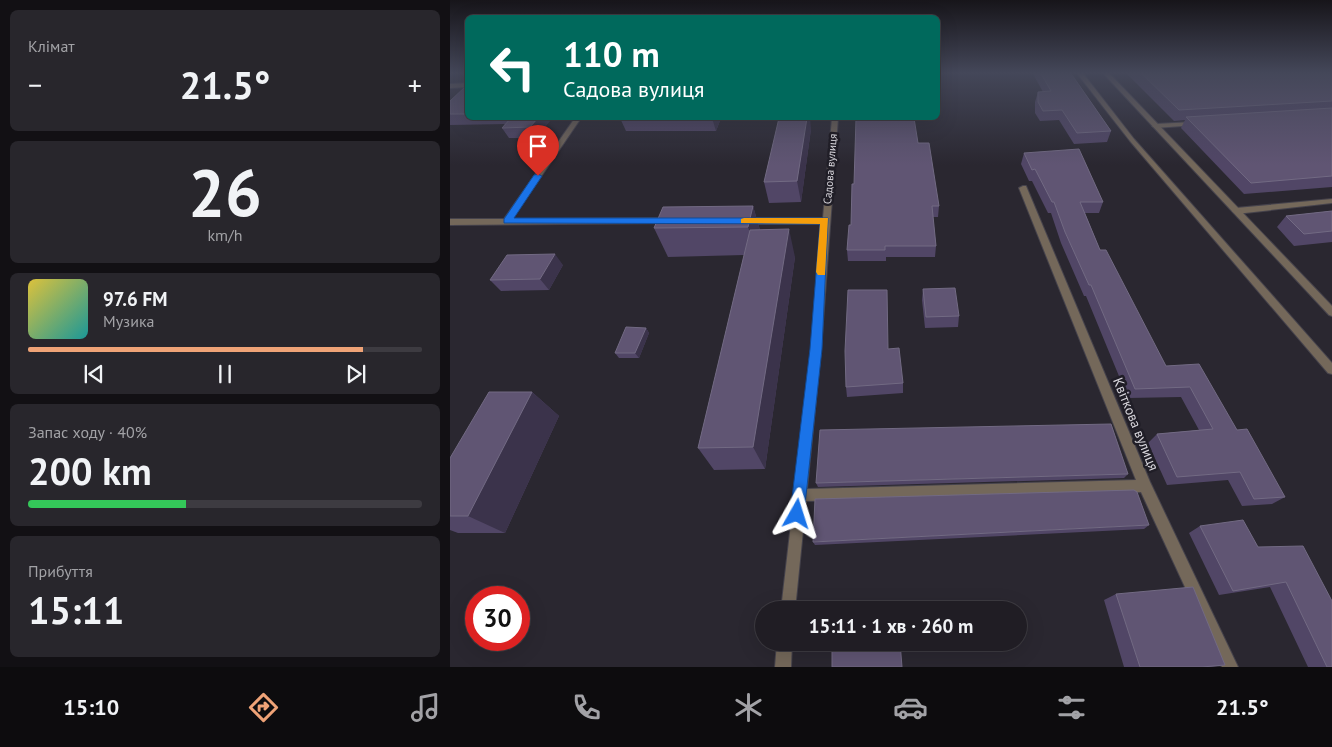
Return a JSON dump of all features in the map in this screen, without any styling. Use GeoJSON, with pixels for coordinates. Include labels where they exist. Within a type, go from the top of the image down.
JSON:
{"type":"FeatureCollection","features":[{"type":"Feature","properties":{"kind":"street"},"geometry":{"type":"LineString","coordinates":[[1103,103],[1132,140],[1332,370]]}},
{"type":"Feature","properties":{"kind":"street"},"geometry":{"type":"LineString","coordinates":[[1134,103],[1332,312]]}},
{"type":"Feature","properties":{"kind":"street"},"geometry":{"type":"LineString","coordinates":[[507,221],[577,120]]}},
{"type":"Feature","properties":{"kind":"street","name":"Садова вулиця"},"geometry":{"type":"LineString","coordinates":[[789,601],[816,349],[825,220],[835,120]]}},
{"type":"Feature","properties":{"kind":"street"},"geometry":{"type":"LineString","coordinates":[[1155,126],[1198,123]]}},
{"type":"Feature","properties":{"kind":"street","name":"Квіткова вулиця"},"geometry":{"type":"LineString","coordinates":[[1023,188],[1145,486],[1230,667]]}},
{"type":"Feature","properties":{"kind":"street"},"geometry":{"type":"LineString","coordinates":[[1236,211],[1332,201]]}},
{"type":"Feature","properties":{"kind":"street","name":"Садова вулиця"},"geometry":{"type":"LineString","coordinates":[[736,221],[825,220]]}},
{"type":"Feature","properties":{"kind":"street"},"geometry":{"type":"LineString","coordinates":[[450,222],[676,221]]}},
{"type":"Feature","properties":{"kind":"street"},"geometry":{"type":"LineString","coordinates":[[799,494],[1145,486]]}},
{"type":"Feature","properties":{"kind":"street"},"geometry":{"type":"LineString","coordinates":[[782,667],[784,651]]}},
{"type":"Feature","properties":{"kind":"building"},"geometry":{"type":"Polygon","coordinates":[[[450,103],[465,103],[465,114],[450,114],[450,103]]]}},
{"type":"Feature","properties":{"kind":"building"},"geometry":{"type":"Polygon","coordinates":[[[1039,103],[1092,103],[1111,131],[1077,133],[1062,110],[1043,111],[1039,103]]]}},
{"type":"Feature","properties":{"kind":"building"},"geometry":{"type":"Polygon","coordinates":[[[1172,103],[1296,103],[1179,110],[1172,103]]]}},
{"type":"Feature","properties":{"kind":"building"},"geometry":{"type":"Polygon","coordinates":[[[1332,108],[1332,176],[1251,183],[1186,117],[1332,108]]]}},
{"type":"Feature","properties":{"kind":"building"},"geometry":{"type":"Polygon","coordinates":[[[509,120],[536,120],[530,127],[502,128],[509,120]]]}},
{"type":"Feature","properties":{"kind":"building"},"geometry":{"type":"Polygon","coordinates":[[[779,120],[807,120],[797,181],[764,182],[779,120]]]}},
{"type":"Feature","properties":{"kind":"building"},"geometry":{"type":"Polygon","coordinates":[[[856,120],[914,120],[918,143],[929,143],[939,206],[932,206],[936,246],[885,246],[885,250],[847,250],[849,225],[851,225],[852,184],[854,184],[856,120]]]}},
{"type":"Feature","properties":{"kind":"building"},"geometry":{"type":"Polygon","coordinates":[[[1079,149],[1103,202],[1080,202],[1100,250],[1106,250],[1166,366],[1199,364],[1237,430],[1247,429],[1285,497],[1254,499],[1240,472],[1177,477],[1157,434],[1213,429],[1190,387],[1135,389],[1091,285],[1089,285],[1065,232],[1054,202],[1052,202],[1035,169],[1032,170],[1024,153],[1079,149]]]}},
{"type":"Feature","properties":{"kind":"building"},"geometry":{"type":"Polygon","coordinates":[[[753,206],[748,227],[654,228],[663,207],[753,206]]]}},
{"type":"Feature","properties":{"kind":"building"},"geometry":{"type":"Polygon","coordinates":[[[1332,211],[1332,231],[1304,234],[1286,216],[1332,211]]]}},
{"type":"Feature","properties":{"kind":"building"},"geometry":{"type":"Polygon","coordinates":[[[789,229],[753,447],[698,448],[750,230],[789,229]]]}},
{"type":"Feature","properties":{"kind":"building"},"geometry":{"type":"Polygon","coordinates":[[[555,254],[540,279],[490,280],[507,255],[555,254]]]}},
{"type":"Feature","properties":{"kind":"building"},"geometry":{"type":"Polygon","coordinates":[[[955,288],[959,316],[926,317],[923,289],[955,288]]]}},
{"type":"Feature","properties":{"kind":"building"},"geometry":{"type":"Polygon","coordinates":[[[848,290],[887,290],[888,349],[899,348],[903,383],[846,387],[845,351],[848,290]]]}},
{"type":"Feature","properties":{"kind":"building"},"geometry":{"type":"Polygon","coordinates":[[[626,327],[646,328],[635,353],[615,353],[626,327]]]}},
{"type":"Feature","properties":{"kind":"building"},"geometry":{"type":"Polygon","coordinates":[[[489,392],[532,392],[468,516],[450,516],[450,458],[489,392]]]}},
{"type":"Feature","properties":{"kind":"building"},"geometry":{"type":"Polygon","coordinates":[[[1111,424],[1128,474],[816,483],[820,430],[1111,424]]]}},
{"type":"Feature","properties":{"kind":"building"},"geometry":{"type":"Polygon","coordinates":[[[1134,490],[1137,492],[1149,525],[813,542],[815,499],[1134,490]]]}},
{"type":"Feature","properties":{"kind":"building"},"geometry":{"type":"Polygon","coordinates":[[[1243,520],[1258,547],[1303,546],[1332,601],[1332,667],[1327,667],[1286,582],[1233,591],[1200,526],[1243,520]]]}},
{"type":"Feature","properties":{"kind":"building"},"geometry":{"type":"Polygon","coordinates":[[[1193,587],[1225,665],[1140,667],[1116,594],[1193,587]]]}},
{"type":"Feature","properties":{"kind":"building"},"geometry":{"type":"Polygon","coordinates":[[[832,651],[901,651],[902,667],[832,667],[832,651]]]}},
{"type":"Feature","properties":{"kind":"slow traffic"},"geometry":{"type":"LineString","coordinates":[[744,221],[825,220],[821,272]]}},
{"type":"Feature","properties":{"kind":"route"},"geometry":{"type":"LineString","coordinates":[[538,176],[507,221],[825,220],[816,349],[797,514]]}}]}
